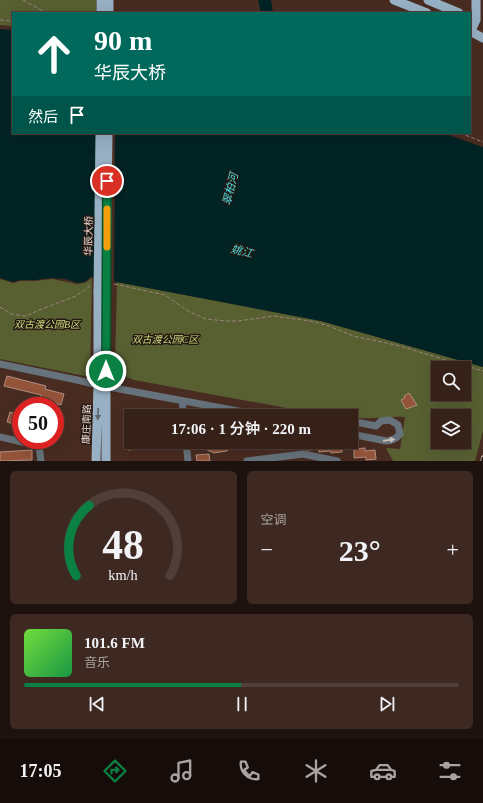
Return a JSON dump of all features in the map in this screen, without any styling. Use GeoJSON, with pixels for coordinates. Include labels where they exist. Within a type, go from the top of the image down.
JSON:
{"type":"FeatureCollection","features":[{"type":"Feature","properties":{"kind":"main road"},"geometry":{"type":"LineString","coordinates":[[101,0],[101,12]]}},
{"type":"Feature","properties":{"kind":"main road"},"geometry":{"type":"LineString","coordinates":[[109,0],[109,12]]}},
{"type":"Feature","properties":{"kind":"main road"},"geometry":{"type":"LineString","coordinates":[[394,0],[424,12]]}},
{"type":"Feature","properties":{"kind":"main road"},"geometry":{"type":"LineString","coordinates":[[428,0],[457,12]]}},
{"type":"Feature","properties":{"kind":"main road"},"geometry":{"type":"LineString","coordinates":[[470,0],[475,18]]}},
{"type":"Feature","properties":{"kind":"main road"},"geometry":{"type":"LineString","coordinates":[[476,0],[475,18],[471,31],[483,38]]}},
{"type":"Feature","properties":{"kind":"main road","name":"华辰大桥"},"geometry":{"type":"LineString","coordinates":[[99,289],[100,134]]}},
{"type":"Feature","properties":{"kind":"main road","name":"华辰大桥"},"geometry":{"type":"LineString","coordinates":[[99,289],[108,134]]}},
{"type":"Feature","properties":{"kind":"main road","name":"康庄南路"},"geometry":{"type":"LineString","coordinates":[[99,289],[106,461]]}},
{"type":"Feature","properties":{"kind":"main road","name":"康庄南路"},"geometry":{"type":"LineString","coordinates":[[96,461],[102,386]]}},
{"type":"Feature","properties":{"kind":"street"},"geometry":{"type":"LineString","coordinates":[[0,364],[102,386],[226,409]]}},
{"type":"Feature","properties":{"kind":"street"},"geometry":{"type":"LineString","coordinates":[[182,401],[183,409]]}},
{"type":"Feature","properties":{"kind":"street"},"geometry":{"type":"LineString","coordinates":[[358,422],[376,426],[381,420],[390,420],[398,425],[400,434],[397,438],[386,441],[358,435]]}},
{"type":"Feature","properties":{"kind":"street"},"geometry":{"type":"LineString","coordinates":[[0,437],[39,446],[41,461]]}},
{"type":"Feature","properties":{"kind":"street"},"geometry":{"type":"LineString","coordinates":[[187,449],[188,461]]}},
{"type":"Feature","properties":{"kind":"street"},"geometry":{"type":"LineString","coordinates":[[247,461],[303,454],[337,461]]}},
{"type":"Feature","properties":{"kind":"path"},"geometry":{"type":"LineString","coordinates":[[25,0],[45,12]]}},
{"type":"Feature","properties":{"kind":"path"},"geometry":{"type":"LineString","coordinates":[[0,20],[12,21]]}},
{"type":"Feature","properties":{"kind":"path"},"geometry":{"type":"LineString","coordinates":[[463,134],[483,142]]}},
{"type":"Feature","properties":{"kind":"path"},"geometry":{"type":"LineString","coordinates":[[113,284],[165,295],[188,311],[206,319],[238,321],[273,316],[311,321],[329,326],[353,336],[396,345],[483,371]]}},
{"type":"Feature","properties":{"kind":"path"},"geometry":{"type":"LineString","coordinates":[[0,307],[11,314],[26,316],[76,296],[99,289]]}},
{"type":"Feature","properties":{"kind":"green space"},"geometry":{"type":"Polygon","coordinates":[[[0,0],[96,0],[96,12],[12,12],[12,26],[0,25],[0,0]]]}},
{"type":"Feature","properties":{"kind":"green space","name":"双古渡公园B区"},"geometry":{"type":"Polygon","coordinates":[[[92,278],[90,377],[0,359],[0,279],[13,283],[52,279],[77,284],[85,283],[92,278]]]}},
{"type":"Feature","properties":{"kind":"green space","name":"双古渡公园C区"},"geometry":{"type":"Polygon","coordinates":[[[117,282],[321,321],[462,361],[431,361],[431,401],[471,401],[471,364],[483,367],[483,431],[475,461],[393,461],[386,448],[400,449],[405,417],[358,418],[358,409],[291,409],[134,380],[116,373],[117,282]]]}},
{"type":"Feature","properties":{"kind":"water"},"geometry":{"type":"Polygon","coordinates":[[[258,0],[271,0],[273,12],[261,12],[258,0]]]}},
{"type":"Feature","properties":{"kind":"water"},"geometry":{"type":"Polygon","coordinates":[[[0,29],[12,30],[12,134],[446,134],[483,147],[483,367],[471,364],[471,361],[462,361],[321,321],[90,277],[85,282],[77,283],[65,279],[52,278],[20,280],[13,282],[0,278],[0,29]]]}},
{"type":"Feature","properties":{"kind":"pier"},"geometry":{"type":"Polygon","coordinates":[[[96,134],[115,134],[114,284],[94,280],[96,134]]]}},
{"type":"Feature","properties":{"kind":"building"},"geometry":{"type":"Polygon","coordinates":[[[7,376],[46,386],[45,389],[64,394],[63,397],[40,397],[41,395],[4,386],[7,376]]]}},
{"type":"Feature","properties":{"kind":"building"},"geometry":{"type":"Polygon","coordinates":[[[409,393],[417,405],[406,409],[401,400],[409,393]]]}},
{"type":"Feature","properties":{"kind":"building"},"geometry":{"type":"Polygon","coordinates":[[[10,412],[12,413],[12,423],[7,422],[10,412]]]}},
{"type":"Feature","properties":{"kind":"building"},"geometry":{"type":"Polygon","coordinates":[[[365,448],[365,451],[375,450],[376,459],[366,460],[366,457],[354,458],[354,449],[365,448]]]}},
{"type":"Feature","properties":{"kind":"building"},"geometry":{"type":"Polygon","coordinates":[[[205,449],[228,449],[227,451],[214,453],[205,449]]]}},
{"type":"Feature","properties":{"kind":"building"},"geometry":{"type":"Polygon","coordinates":[[[319,449],[342,449],[342,452],[319,452],[319,449]]]}},
{"type":"Feature","properties":{"kind":"building"},"geometry":{"type":"Polygon","coordinates":[[[32,450],[32,460],[0,461],[0,452],[32,450]]]}},
{"type":"Feature","properties":{"kind":"building"},"geometry":{"type":"Polygon","coordinates":[[[209,454],[210,461],[197,461],[196,455],[209,454]]]}},
{"type":"Feature","properties":{"kind":"railway"},"geometry":{"type":"LineString","coordinates":[[482,461],[483,457]]}},
{"type":"Feature","properties":{"kind":"slow traffic"},"geometry":{"type":"LineString","coordinates":[[107,209],[107,247]]}},
{"type":"Feature","properties":{"kind":"route"},"geometry":{"type":"LineString","coordinates":[[106,371],[107,181]]}},
{"type":"Feature","properties":{"kind":"water label","name":"翠柏河"},"geometry":{"type":"Point","coordinates":[230,189]}},
{"type":"Feature","properties":{"kind":"water label","name":"姚江"},"geometry":{"type":"Point","coordinates":[242,251]}}]}
